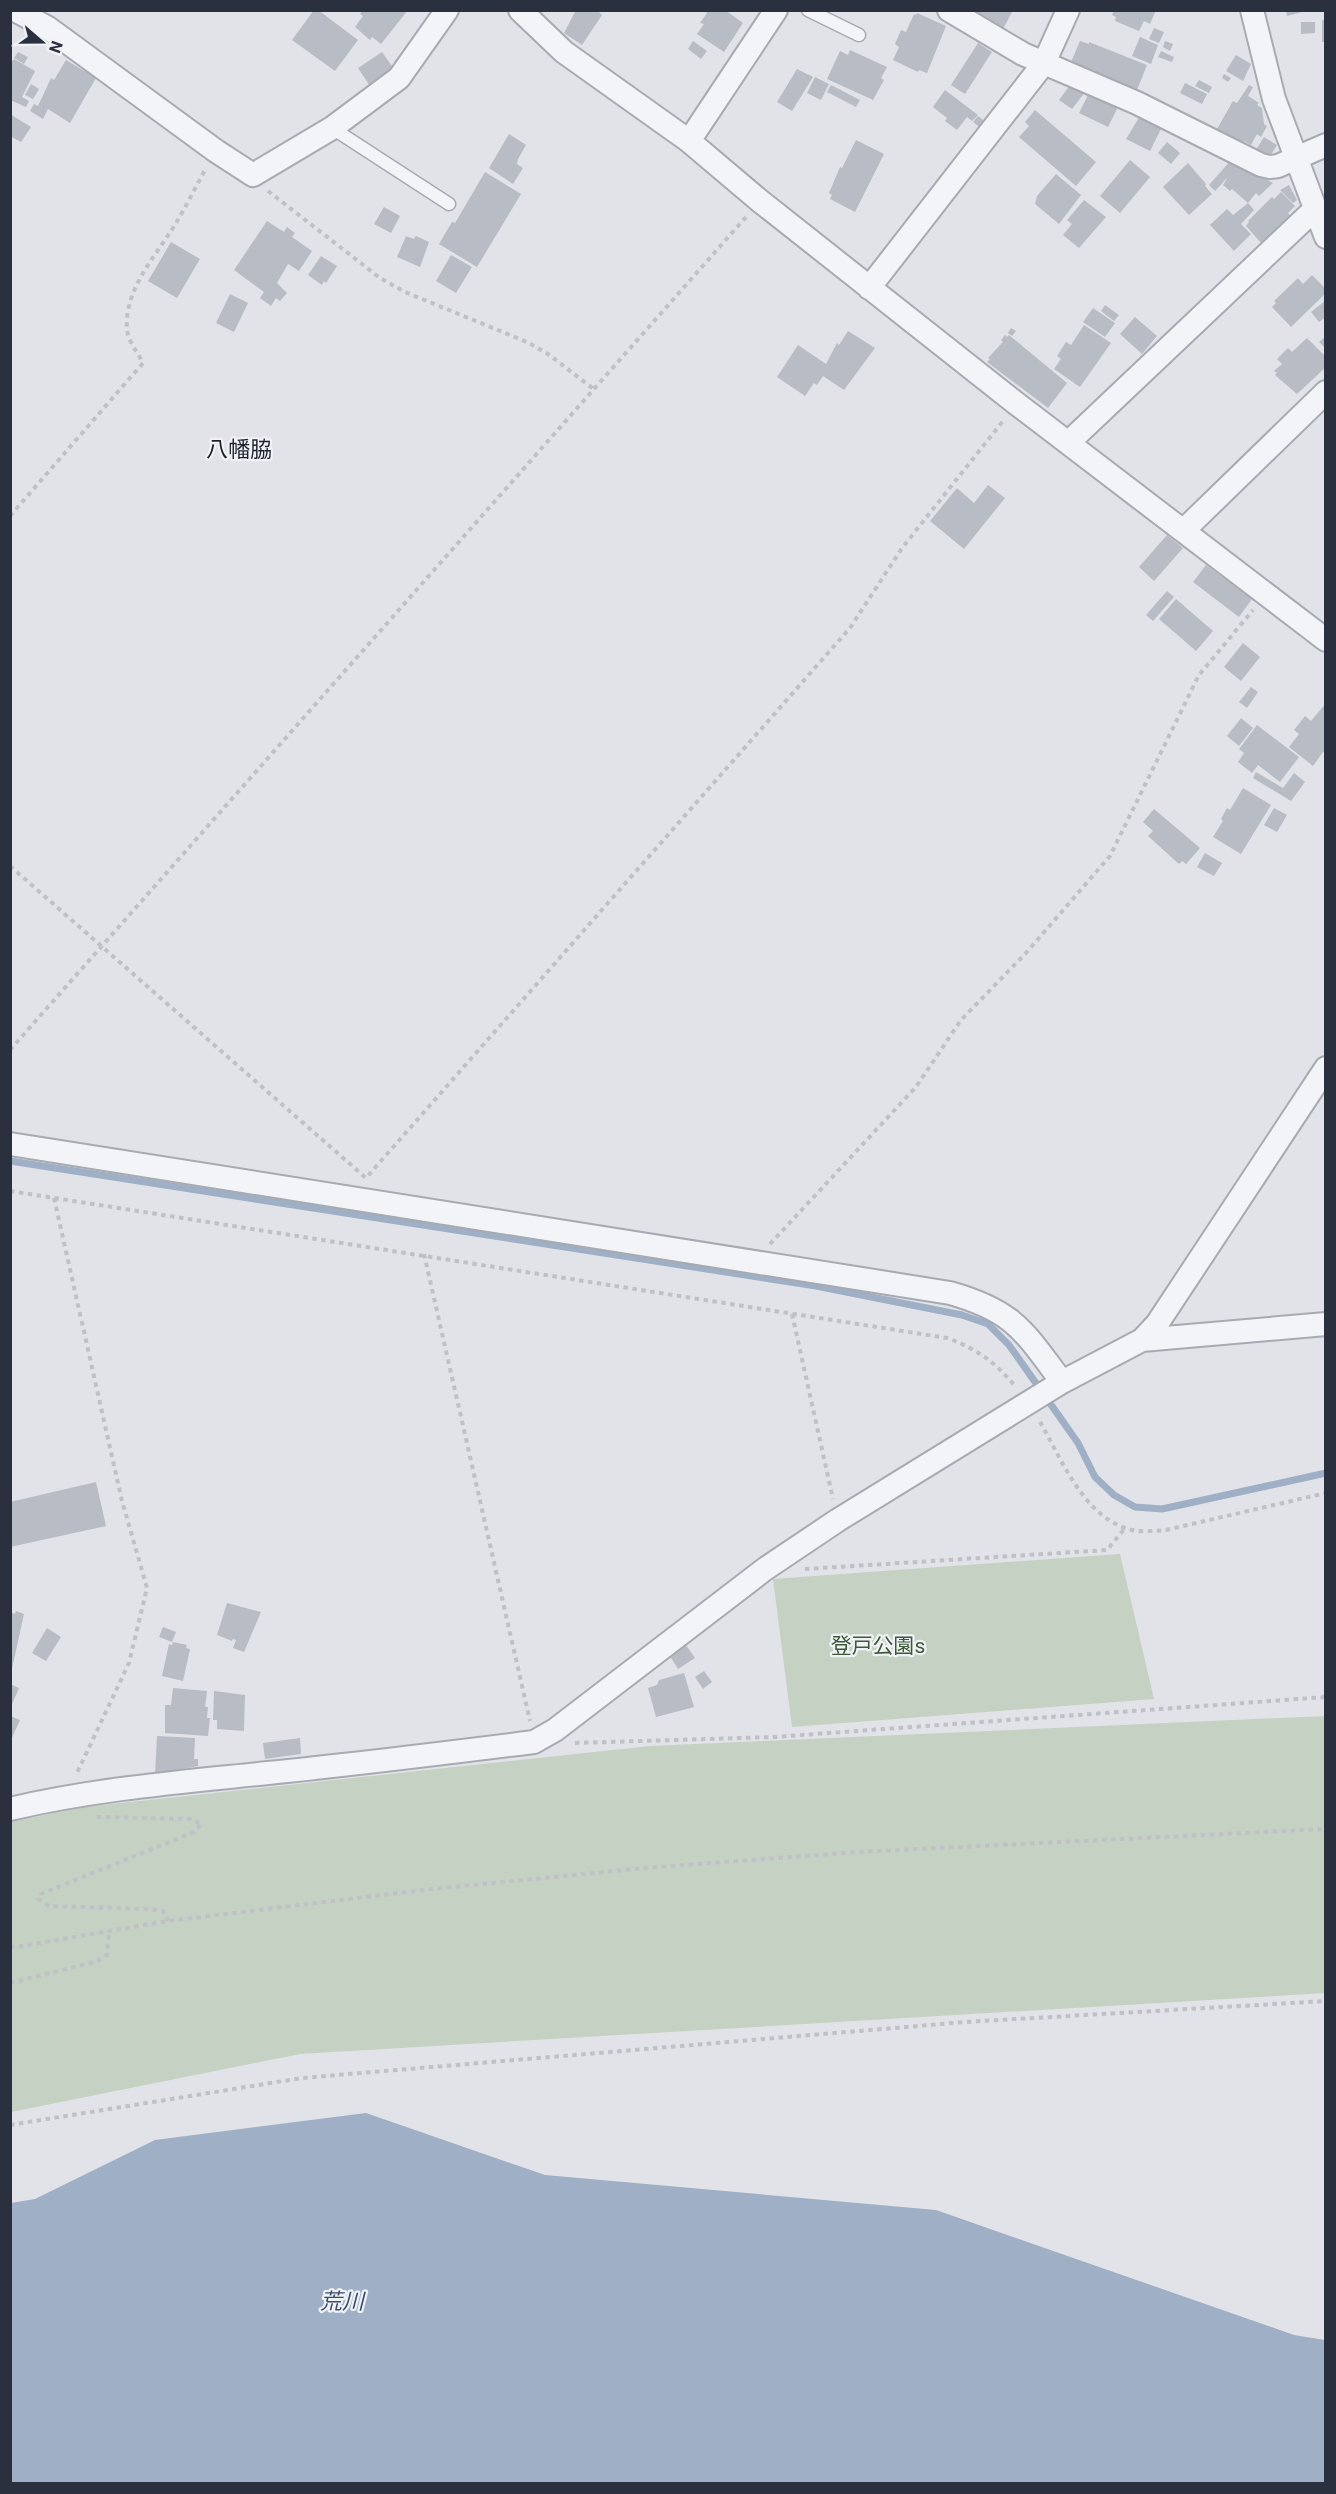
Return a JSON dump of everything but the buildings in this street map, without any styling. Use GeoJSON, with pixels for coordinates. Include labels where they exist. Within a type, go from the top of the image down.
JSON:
{"type":"FeatureCollection","features":[{"type":"Feature","properties":{"kind":"street"},"geometry":{"type":"LineString","coordinates":[[15,10],[48,28],[216,151],[253,175],[332,128],[399,78],[447,10]]}},
{"type":"Feature","properties":{"kind":"street"},"geometry":{"type":"LineString","coordinates":[[520,10],[564,51],[689,141],[760,201],[1017,404],[1326,640]]}},
{"type":"Feature","properties":{"kind":"street"},"geometry":{"type":"LineString","coordinates":[[689,141],[776,10]]}},
{"type":"Feature","properties":{"kind":"street"},"geometry":{"type":"LineString","coordinates":[[949,10],[1023,54],[1137,103],[1260,165],[1278,166],[1326,146]]}},
{"type":"Feature","properties":{"kind":"street"},"geometry":{"type":"LineString","coordinates":[[869,288],[1044,63],[1068,10]]}},
{"type":"Feature","properties":{"kind":"street"},"geometry":{"type":"LineString","coordinates":[[1252,10],[1274,99],[1326,237]]}},
{"type":"Feature","properties":{"kind":"street"},"geometry":{"type":"LineString","coordinates":[[1069,442],[1315,209]]}},
{"type":"Feature","properties":{"kind":"street"},"geometry":{"type":"LineString","coordinates":[[1184,530],[1326,393]]}},
{"type":"Feature","properties":{"kind":"street"},"geometry":{"type":"LineString","coordinates":[[1142,1340],[1163,1314],[1326,1068]]}},
{"type":"Feature","properties":{"kind":"street"},"geometry":{"type":"LineString","coordinates":[[10,1144],[950,1293],[979,1301],[1002,1312],[1024,1331],[1062,1382]]}},
{"type":"Feature","properties":{"kind":"street"},"geometry":{"type":"LineString","coordinates":[[10,1809],[65,1798],[196,1781],[534,1742],[555,1730],[765,1569],[838,1520],[1062,1382],[1142,1340],[1326,1324]]}},
{"type":"Feature","properties":{"kind":"lane"},"geometry":{"type":"LineString","coordinates":[[808,10],[859,35]]}},
{"type":"Feature","properties":{"kind":"lane"},"geometry":{"type":"LineString","coordinates":[[332,128],[449,204]]}},
{"type":"Feature","properties":{"kind":"path"},"geometry":{"type":"LineString","coordinates":[[10,516],[143,363],[127,333],[128,314],[134,291],[150,261],[172,230],[216,151]]}},
{"type":"Feature","properties":{"kind":"path"},"geometry":{"type":"LineString","coordinates":[[253,175],[260,184],[380,278],[405,292],[527,342],[548,354],[594,390]]}},
{"type":"Feature","properties":{"kind":"path"},"geometry":{"type":"LineString","coordinates":[[10,1050],[760,201]]}},
{"type":"Feature","properties":{"kind":"path"},"geometry":{"type":"LineString","coordinates":[[10,866],[366,1178],[850,628],[902,548],[1017,404]]}},
{"type":"Feature","properties":{"kind":"path"},"geometry":{"type":"LineString","coordinates":[[754,1261],[916,1087],[961,1020],[1026,953],[1110,856],[1199,675],[1267,594]]}},
{"type":"Feature","properties":{"kind":"path"},"geometry":{"type":"LineString","coordinates":[[10,1191],[424,1254],[947,1338],[974,1348],[999,1368],[1029,1404],[1081,1491],[1098,1511],[1125,1528],[1144,1531],[1166,1530],[1326,1493]]}},
{"type":"Feature","properties":{"kind":"path"},"geometry":{"type":"LineString","coordinates":[[54,1198],[122,1501],[147,1588],[129,1663],[65,1798]]}},
{"type":"Feature","properties":{"kind":"path"},"geometry":{"type":"LineString","coordinates":[[424,1254],[534,1742],[584,1744],[774,1737],[1326,1697]]}},
{"type":"Feature","properties":{"kind":"path"},"geometry":{"type":"LineString","coordinates":[[792,1314],[838,1520]]}},
{"type":"Feature","properties":{"kind":"path"},"geometry":{"type":"LineString","coordinates":[[801,1569],[1107,1550],[1125,1528]]}},
{"type":"Feature","properties":{"kind":"path"},"geometry":{"type":"LineString","coordinates":[[95,1817],[192,1819],[202,1824],[194,1832],[103,1867],[41,1894],[38,1899],[49,1906],[163,1911],[168,1921]]}},
{"type":"Feature","properties":{"kind":"path"},"geometry":{"type":"LineString","coordinates":[[10,1948],[168,1921],[432,1889],[645,1868],[857,1852],[1326,1829]]}},
{"type":"Feature","properties":{"kind":"path"},"geometry":{"type":"LineString","coordinates":[[10,1983],[98,1961],[107,1955],[109,1931]]}},
{"type":"Feature","properties":{"kind":"path"},"geometry":{"type":"LineString","coordinates":[[10,2125],[302,2078],[965,2022],[1326,2001]]}},
{"type":"Feature","properties":{"kind":"green space","name":"登戸公園s"},"geometry":{"type":"Polygon","coordinates":[[[1120,1554],[1154,1699],[792,1727],[773,1579],[1120,1554]]]}},
{"type":"Feature","properties":{"kind":"green space"},"geometry":{"type":"Polygon","coordinates":[[[1325,1716],[1325,1993],[300,2054],[11,2112],[11,1822],[84,1807],[650,1746],[1325,1716]]]}},
{"type":"Feature","properties":{"kind":"water","name":"荒川"},"geometry":{"type":"Polygon","coordinates":[[[366,2113],[545,2175],[936,2210],[1294,2335],[1325,2340],[1325,2483],[11,2483],[11,2203],[35,2199],[155,2140],[366,2113]]]}},
{"type":"Feature","properties":{"kind":"waterway"},"geometry":{"type":"LineString","coordinates":[[10,1161],[816,1286],[962,1315],[988,1324],[1009,1345],[1078,1443],[1095,1477],[1114,1495],[1135,1507],[1162,1509],[1326,1473]]}},
{"type":"Feature","properties":{"kind":"district","name":"八幡脇"},"geometry":{"type":"Point","coordinates":[239,449]}}]}
